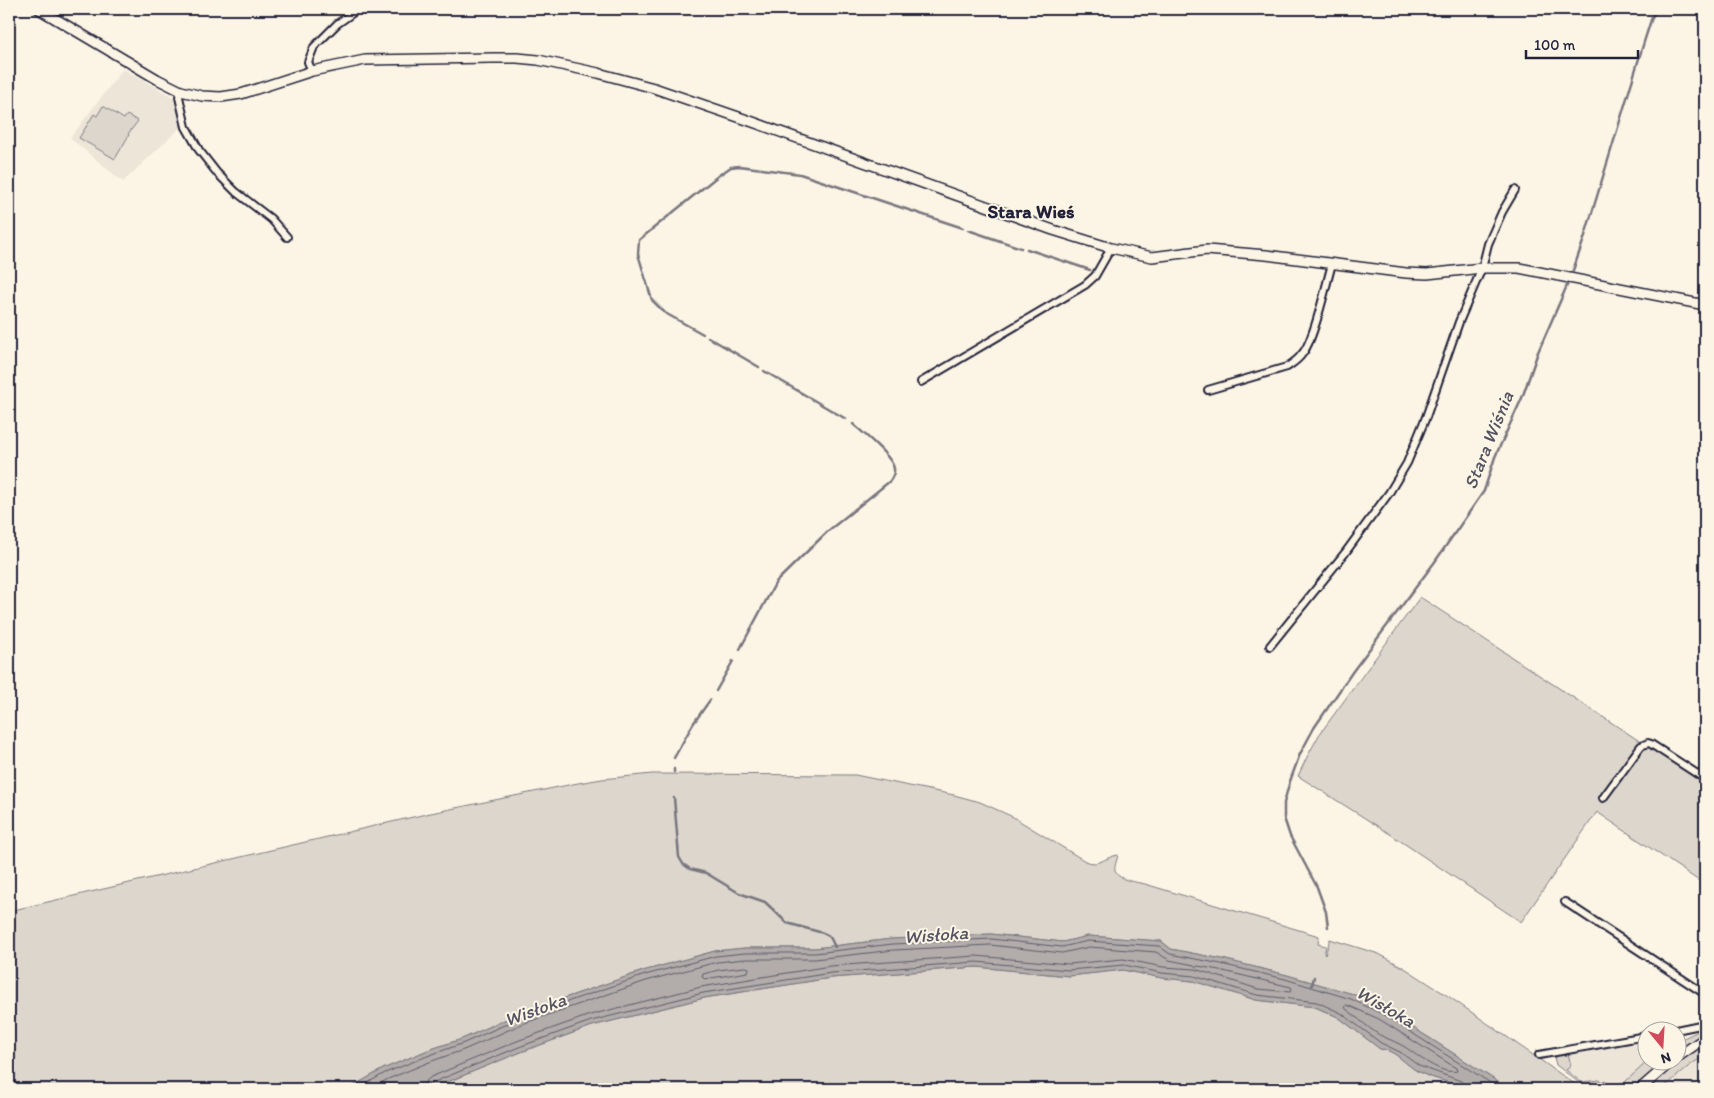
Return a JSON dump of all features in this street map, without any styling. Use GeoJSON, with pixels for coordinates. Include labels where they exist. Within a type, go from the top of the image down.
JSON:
{"type":"FeatureCollection","features":[{"type":"Feature","properties":{"kind":"street"},"geometry":{"type":"LineString","coordinates":[[39,9],[157,79],[180,91],[202,96],[221,97],[240,94],[312,70],[365,60],[517,58],[538,60],[654,88],[1053,230],[1111,248],[1152,257],[1206,250],[1266,255],[1385,271],[1428,274],[1482,268],[1519,268],[1705,305]]}},
{"type":"Feature","properties":{"kind":"street"},"geometry":{"type":"LineString","coordinates":[[312,70],[308,62],[314,47],[337,24],[358,9]]}},
{"type":"Feature","properties":{"kind":"street"},"geometry":{"type":"LineString","coordinates":[[180,91],[179,96],[186,127],[199,150],[217,173],[236,192],[271,219],[287,237]]}},
{"type":"Feature","properties":{"kind":"street"},"geometry":{"type":"LineString","coordinates":[[1270,646],[1345,553],[1389,493],[1407,463],[1426,417],[1459,322],[1482,268],[1488,244],[1502,212],[1515,190]]}},
{"type":"Feature","properties":{"kind":"street"},"geometry":{"type":"LineString","coordinates":[[920,382],[1085,285],[1095,276],[1111,248]]}},
{"type":"Feature","properties":{"kind":"street"},"geometry":{"type":"LineString","coordinates":[[1208,390],[1287,366],[1304,353],[1310,340],[1332,264]]}},
{"type":"Feature","properties":{"kind":"street"},"geometry":{"type":"LineString","coordinates":[[1603,798],[1641,746],[1648,743],[1705,780]]}},
{"type":"Feature","properties":{"kind":"street"},"geometry":{"type":"LineString","coordinates":[[1565,902],[1705,994]]}},
{"type":"Feature","properties":{"kind":"street"},"geometry":{"type":"LineString","coordinates":[[1686,1028],[1705,1024]]}},
{"type":"Feature","properties":{"kind":"street"},"geometry":{"type":"LineString","coordinates":[[1539,1055],[1636,1038]]}},
{"type":"Feature","properties":{"kind":"street"},"geometry":{"type":"LineString","coordinates":[[1686,1051],[1705,1038]]}},
{"type":"Feature","properties":{"kind":"street"},"geometry":{"type":"LineString","coordinates":[[1640,1089],[1662,1070]]}},
{"type":"Feature","properties":{"kind":"shaded area"},"geometry":{"type":"Polygon","coordinates":[[[123,69],[175,98],[182,126],[123,182],[70,138],[123,69]]]}},
{"type":"Feature","properties":{"kind":"shaded area"},"geometry":{"type":"Polygon","coordinates":[[[103,106],[124,119],[127,115],[138,121],[128,134],[115,159],[79,138],[94,114],[97,116],[103,106]]]}},
{"type":"Feature","properties":{"kind":"shaded area"},"geometry":{"type":"Polygon","coordinates":[[[1420,597],[1705,784],[1705,885],[1597,812],[1521,922],[1390,834],[1298,776],[1319,735],[1420,597]]]}},
{"type":"Feature","properties":{"kind":"shaded area"},"geometry":{"type":"Polygon","coordinates":[[[652,774],[855,775],[980,802],[1013,817],[1090,863],[1118,855],[1115,871],[1124,879],[1319,936],[1318,944],[1326,946],[1325,955],[1330,939],[1379,954],[1448,996],[1582,1089],[1509,1089],[1428,1037],[1353,994],[1287,975],[1171,949],[1161,941],[1088,936],[1063,942],[991,934],[892,939],[815,948],[745,948],[715,951],[643,971],[518,1014],[462,1039],[428,1050],[383,1069],[348,1089],[9,1089],[9,911],[426,814],[578,783],[652,774]]]}},
{"type":"Feature","properties":{"kind":"shaded area"},"geometry":{"type":"Polygon","coordinates":[[[977,967],[1069,976],[1123,970],[1162,978],[1193,981],[1256,1000],[1315,1007],[1338,1017],[1380,1049],[1390,1051],[1417,1071],[1459,1085],[1462,1089],[430,1089],[521,1052],[592,1026],[704,998],[831,978],[977,967]]]}},
{"type":"Feature","properties":{"kind":"shaded area"},"geometry":{"type":"Polygon","coordinates":[[[1705,1028],[1705,1032],[1686,1045],[1686,1037],[1705,1028]]]}},
{"type":"Feature","properties":{"kind":"shaded area"},"geometry":{"type":"Polygon","coordinates":[[[1636,1041],[1636,1070],[1641,1070],[1619,1089],[1605,1089],[1599,1080],[1581,1082],[1565,1070],[1560,1055],[1636,1041]]]}},
{"type":"Feature","properties":{"kind":"shaded area"},"geometry":{"type":"Polygon","coordinates":[[[1636,1041],[1568,1053],[1571,1066],[1566,1070],[1581,1082],[1600,1080],[1601,1082],[1605,1080],[1611,1086],[1625,1082],[1638,1070],[1653,1070],[1631,1089],[1587,1089],[1556,1065],[1554,1057],[1556,1054],[1636,1041]]]}},
{"type":"Feature","properties":{"kind":"shaded area"},"geometry":{"type":"Polygon","coordinates":[[[1705,1045],[1705,1055],[1686,1069],[1686,1057],[1705,1045]]]}},
{"type":"Feature","properties":{"kind":"shaded area"},"geometry":{"type":"Polygon","coordinates":[[[1705,1055],[1705,1089],[1662,1089],[1686,1070],[1705,1055]]]}},
{"type":"Feature","properties":{"kind":"shaded area"},"geometry":{"type":"Polygon","coordinates":[[[1670,1070],[1684,1070],[1662,1089],[1648,1089],[1670,1070]]]}},
{"type":"Feature","properties":{"kind":"water","name":"Wisłoka"},"geometry":{"type":"Polygon","coordinates":[[[991,934],[1063,942],[1088,936],[1161,941],[1171,949],[1287,975],[1353,994],[1384,1009],[1509,1089],[1462,1089],[1459,1085],[1422,1073],[1390,1051],[1380,1049],[1338,1017],[1315,1007],[1256,1000],[1193,981],[1162,978],[1123,970],[1069,976],[977,967],[831,978],[704,998],[592,1026],[521,1052],[430,1089],[348,1089],[383,1069],[428,1050],[462,1039],[518,1014],[643,971],[715,951],[745,948],[815,948],[892,939],[991,934]]]}},
{"type":"Feature","properties":{"kind":"waterway","name":"Stara Wiśnia"},"geometry":{"type":"LineString","coordinates":[[1571,276],[1652,17],[1657,9]]}},
{"type":"Feature","properties":{"kind":"waterway"},"geometry":{"type":"LineString","coordinates":[[703,334],[665,313],[652,300],[638,254],[639,240],[731,167],[739,166],[800,174],[963,228]]}},
{"type":"Feature","properties":{"kind":"waterway"},"geometry":{"type":"LineString","coordinates":[[968,230],[1021,248]]}},
{"type":"Feature","properties":{"kind":"waterway"},"geometry":{"type":"LineString","coordinates":[[1027,249],[1090,270]]}},
{"type":"Feature","properties":{"kind":"waterway","name":"Stara Wiśnia"},"geometry":{"type":"LineString","coordinates":[[1328,927],[1326,912],[1317,887],[1290,836],[1284,818],[1284,803],[1300,754],[1314,728],[1353,671],[1434,563],[1484,491],[1495,457],[1522,398],[1538,352],[1569,281]]}},
{"type":"Feature","properties":{"kind":"waterway"},"geometry":{"type":"LineString","coordinates":[[708,337],[759,367]]}},
{"type":"Feature","properties":{"kind":"waterway"},"geometry":{"type":"LineString","coordinates":[[764,371],[846,419]]}},
{"type":"Feature","properties":{"kind":"waterway"},"geometry":{"type":"LineString","coordinates":[[740,649],[776,582],[828,531],[890,481],[894,472],[893,464],[877,445],[853,424]]}},
{"type":"Feature","properties":{"kind":"waterway"},"geometry":{"type":"LineString","coordinates":[[716,691],[733,661]]}},
{"type":"Feature","properties":{"kind":"waterway"},"geometry":{"type":"LineString","coordinates":[[674,758],[693,724],[710,700]]}},
{"type":"Feature","properties":{"kind":"waterway"},"geometry":{"type":"LineString","coordinates":[[674,798],[679,857],[683,864],[690,869],[706,873],[739,893],[765,902],[787,923],[823,933],[830,937],[835,947]]}},
{"type":"Feature","properties":{"kind":"waterway","name":"Stara Wiśnia"},"geometry":{"type":"LineString","coordinates":[[1312,985],[1314,977]]}},
{"type":"Feature","properties":{"kind":"district","name":"Stara Wieś"},"geometry":{"type":"Point","coordinates":[1031,211]}}]}
